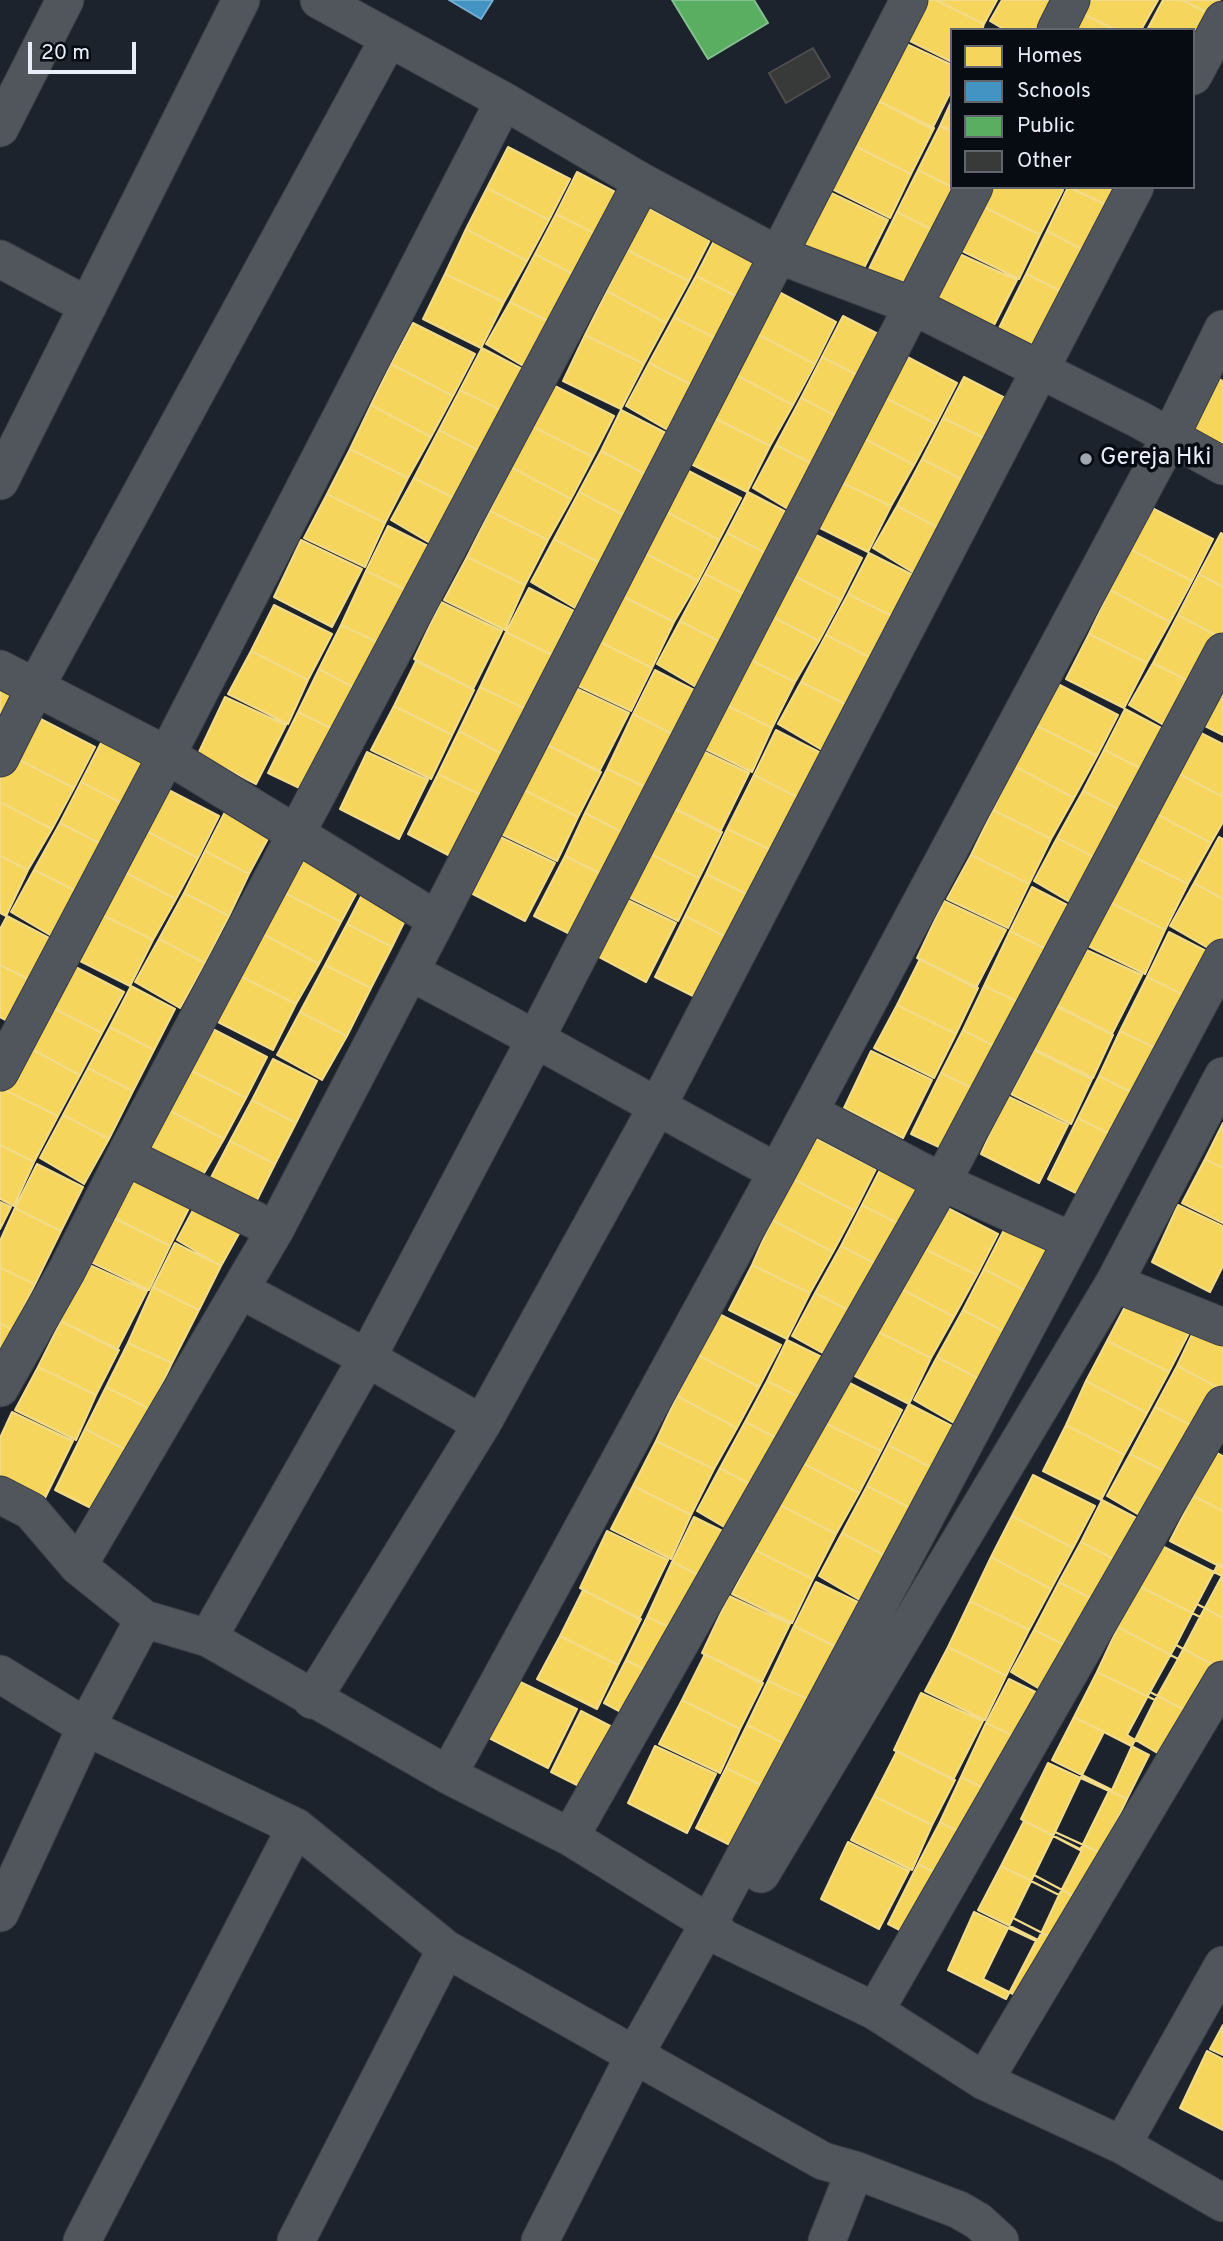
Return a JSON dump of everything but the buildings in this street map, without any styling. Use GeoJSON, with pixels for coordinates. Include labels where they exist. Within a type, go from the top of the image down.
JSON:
{"type":"FeatureCollection","features":[{"type":"Feature","properties":{"kind":"street"},"geometry":{"type":"LineString","coordinates":[[0,128],[65,0]]}},
{"type":"Feature","properties":{"kind":"street"},"geometry":{"type":"LineString","coordinates":[[0,481],[241,0]]}},
{"type":"Feature","properties":{"kind":"street"},"geometry":{"type":"LineString","coordinates":[[319,0],[505,102],[642,182],[778,255],[913,306],[1223,466]]}},
{"type":"Feature","properties":{"kind":"street"},"geometry":{"type":"LineString","coordinates":[[78,1566],[275,1230],[909,0]]}},
{"type":"Feature","properties":{"kind":"street"},"geometry":{"type":"LineString","coordinates":[[1057,28],[1071,0]]}},
{"type":"Feature","properties":{"kind":"street"},"geometry":{"type":"LineString","coordinates":[[1195,72],[1223,20]]}},
{"type":"Feature","properties":{"kind":"street"},"geometry":{"type":"LineString","coordinates":[[0,758],[35,688],[388,38]]}},
{"type":"Feature","properties":{"kind":"street"},"geometry":{"type":"LineString","coordinates":[[0,1072],[505,102]]}},
{"type":"Feature","properties":{"kind":"street"},"geometry":{"type":"LineString","coordinates":[[0,1388],[67,1270],[642,182]]}},
{"type":"Feature","properties":{"kind":"street"},"geometry":{"type":"LineString","coordinates":[[208,1638],[367,1358],[536,1038],[973,189]]}},
{"type":"Feature","properties":{"kind":"street"},"geometry":{"type":"LineString","coordinates":[[312,1700],[482,1424],[657,1107],[1134,189]]}},
{"type":"Feature","properties":{"kind":"street"},"geometry":{"type":"LineString","coordinates":[[0,259],[88,306]]}},
{"type":"Feature","properties":{"kind":"street"},"geometry":{"type":"LineString","coordinates":[[448,1775],[777,1172],[1170,437],[1223,329]]}},
{"type":"Feature","properties":{"kind":"street"},"geometry":{"type":"LineString","coordinates":[[569,1838],[942,1182],[1223,652]]}},
{"type":"Feature","properties":{"kind":"street"},"geometry":{"type":"LineString","coordinates":[[0,669],[167,755],[437,920]]}},
{"type":"Feature","properties":{"kind":"street"},"geometry":{"type":"LineString","coordinates":[[716,1931],[1072,1241],[1223,958]]}},
{"type":"Feature","properties":{"kind":"street"},"geometry":{"type":"LineString","coordinates":[[410,972],[536,1038],[777,1172]]}},
{"type":"Feature","properties":{"kind":"street"},"geometry":{"type":"LineString","coordinates":[[540,2241],[634,2056],[716,1931],[1114,1283],[1223,1076]]}},
{"type":"Feature","properties":{"kind":"street"},"geometry":{"type":"LineString","coordinates":[[809,1112],[942,1182],[1072,1241]]}},
{"type":"Feature","properties":{"kind":"street"},"geometry":{"type":"LineString","coordinates":[[125,1156],[275,1230]]}},
{"type":"Feature","properties":{"kind":"street"},"geometry":{"type":"LineString","coordinates":[[1114,1283],[1223,1327]]}},
{"type":"Feature","properties":{"kind":"street"},"geometry":{"type":"LineString","coordinates":[[241,1290],[482,1424]]}},
{"type":"Feature","properties":{"kind":"street"},"geometry":{"type":"LineString","coordinates":[[875,2011],[1223,1405]]}},
{"type":"Feature","properties":{"kind":"street"},"geometry":{"type":"LineString","coordinates":[[0,1495],[31,1511],[78,1566],[144,1619],[208,1638],[312,1700],[569,1838],[716,1931],[875,2011],[984,2081],[1122,2145],[1223,2203]]}},
{"type":"Feature","properties":{"kind":"street"},"geometry":{"type":"LineString","coordinates":[[0,1913],[86,1727],[144,1619]]}},
{"type":"Feature","properties":{"kind":"street"},"geometry":{"type":"LineString","coordinates":[[0,1674],[86,1727],[296,1826],[446,1949],[634,2056],[823,2161],[855,2170],[959,2210],[978,2221],[1000,2241]]}},
{"type":"Feature","properties":{"kind":"street"},"geometry":{"type":"LineString","coordinates":[[984,2081],[1223,1680]]}},
{"type":"Feature","properties":{"kind":"street"},"geometry":{"type":"LineString","coordinates":[[82,2241],[296,1826]]}},
{"type":"Feature","properties":{"kind":"street"},"geometry":{"type":"LineString","coordinates":[[296,2241],[446,1949]]}},
{"type":"Feature","properties":{"kind":"street"},"geometry":{"type":"LineString","coordinates":[[1122,2145],[1223,1965]]}},
{"type":"Feature","properties":{"kind":"street"},"geometry":{"type":"LineString","coordinates":[[827,2241],[855,2170]]}},
{"type":"Feature","properties":{"kind":"place","name":"Gereja Hki"},"geometry":{"type":"Point","coordinates":[1086,459]}}]}
